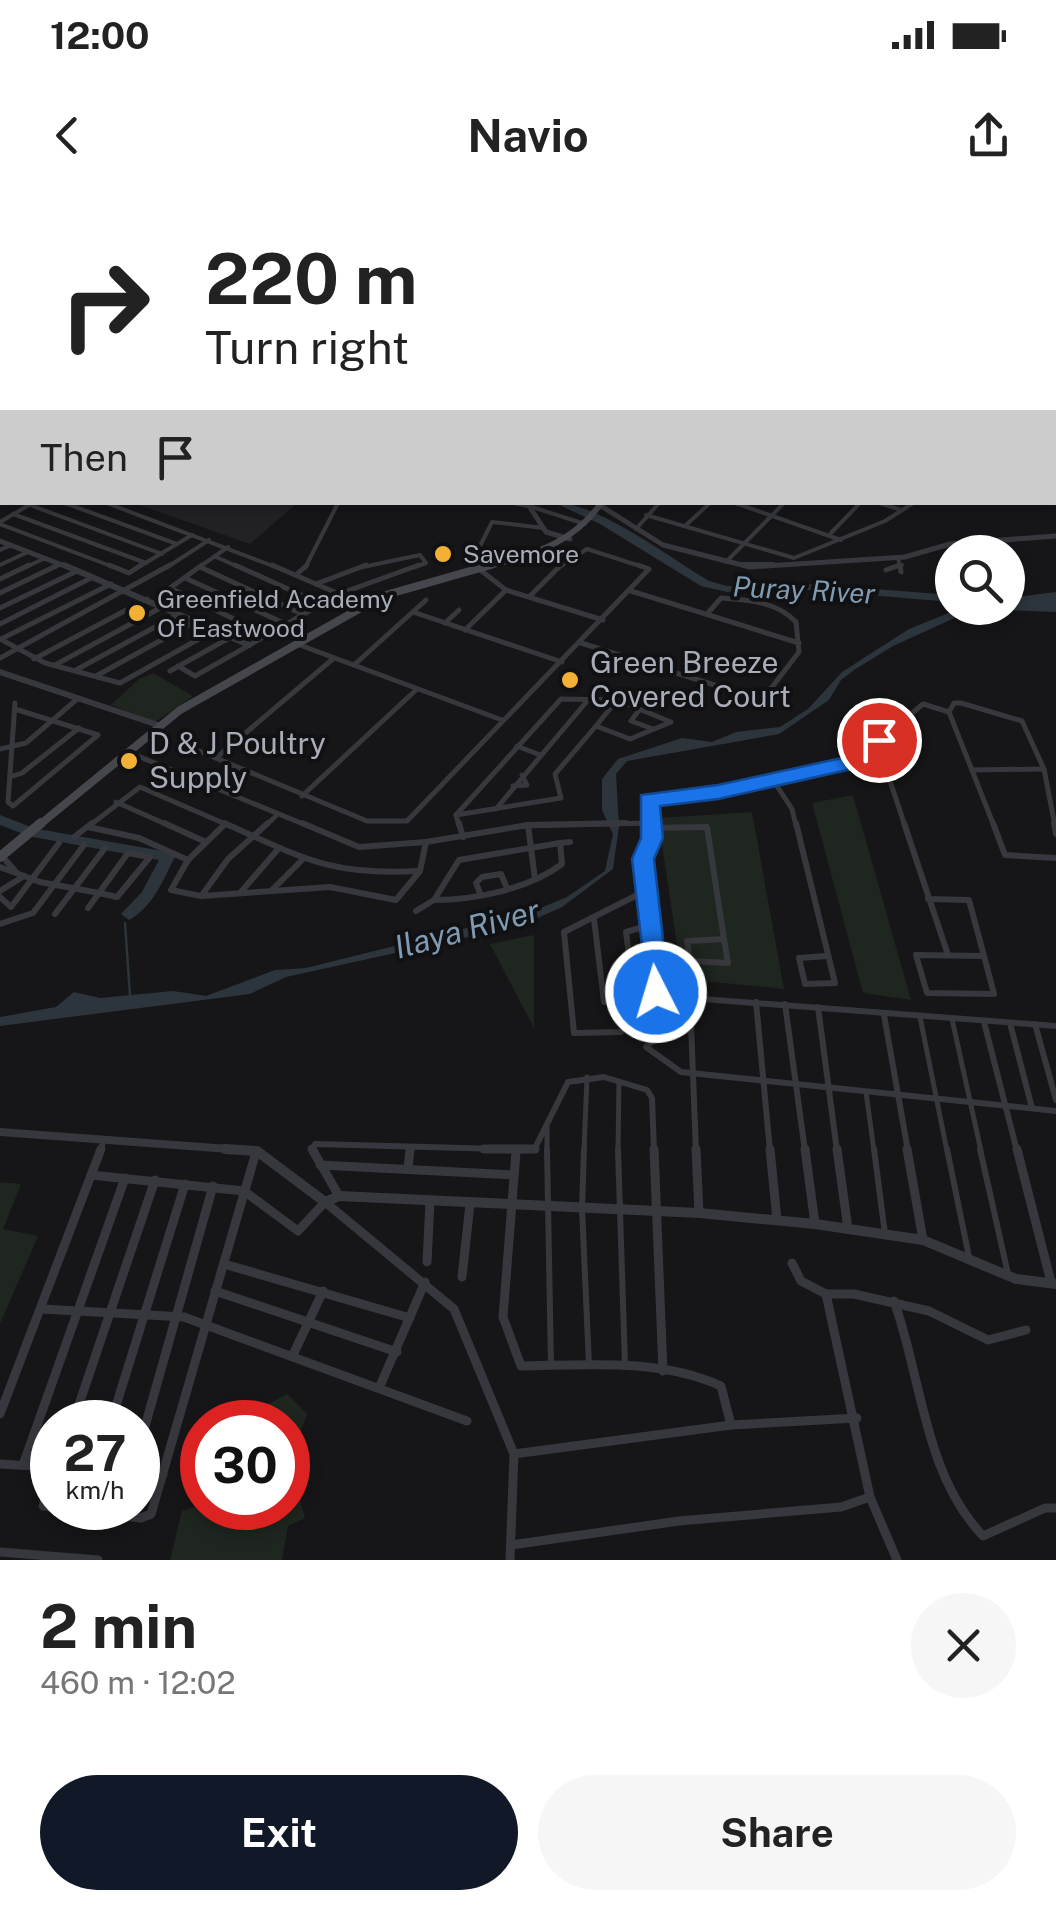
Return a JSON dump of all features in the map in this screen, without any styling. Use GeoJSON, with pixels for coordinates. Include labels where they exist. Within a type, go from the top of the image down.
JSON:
{"type":"FeatureCollection","features":[{"type":"Feature","properties":{"kind":"main road"},"geometry":{"type":"LineString","coordinates":[[1,860],[155,726],[393,591],[534,556],[570,539],[599,505]]}},
{"type":"Feature","properties":{"kind":"street"},"geometry":{"type":"LineString","coordinates":[[0,523],[30,505]]}},
{"type":"Feature","properties":{"kind":"street"},"geometry":{"type":"LineString","coordinates":[[35,505],[162,554]]}},
{"type":"Feature","properties":{"kind":"street"},"geometry":{"type":"LineString","coordinates":[[70,505],[178,544]]}},
{"type":"Feature","properties":{"kind":"street"},"geometry":{"type":"LineString","coordinates":[[112,505],[228,547],[339,594]]}},
{"type":"Feature","properties":{"kind":"street"},"geometry":{"type":"LineString","coordinates":[[296,575],[306,567],[337,505]]}},
{"type":"Feature","properties":{"kind":"street"},"geometry":{"type":"LineString","coordinates":[[525,505],[586,524]]}},
{"type":"Feature","properties":{"kind":"street"},"geometry":{"type":"LineString","coordinates":[[599,505],[663,545],[725,563],[784,567],[854,557],[898,556],[950,544],[1056,536]]}},
{"type":"Feature","properties":{"kind":"street"},"geometry":{"type":"LineString","coordinates":[[636,529],[651,505]]}},
{"type":"Feature","properties":{"kind":"street"},"geometry":{"type":"LineString","coordinates":[[647,513],[656,505]]}},
{"type":"Feature","properties":{"kind":"street"},"geometry":{"type":"LineString","coordinates":[[686,526],[708,505]]}},
{"type":"Feature","properties":{"kind":"street"},"geometry":{"type":"LineString","coordinates":[[741,505],[832,533],[841,540]]}},
{"type":"Feature","properties":{"kind":"street"},"geometry":{"type":"LineString","coordinates":[[725,563],[781,505]]}},
{"type":"Feature","properties":{"kind":"street"},"geometry":{"type":"LineString","coordinates":[[832,533],[858,505]]}},
{"type":"Feature","properties":{"kind":"street"},"geometry":{"type":"LineString","coordinates":[[885,505],[901,510]]}},
{"type":"Feature","properties":{"kind":"street"},"geometry":{"type":"LineString","coordinates":[[647,513],[794,558],[841,540],[910,505]]}},
{"type":"Feature","properties":{"kind":"street"},"geometry":{"type":"LineString","coordinates":[[529,506],[545,530]]}},
{"type":"Feature","properties":{"kind":"street"},"geometry":{"type":"LineString","coordinates":[[13,514],[147,564]]}},
{"type":"Feature","properties":{"kind":"street"},"geometry":{"type":"LineString","coordinates":[[0,523],[129,573],[193,534]]}},
{"type":"Feature","properties":{"kind":"street"},"geometry":{"type":"LineString","coordinates":[[570,539],[545,530],[490,526],[478,550],[490,581],[506,590],[603,620]]}},
{"type":"Feature","properties":{"kind":"street"},"geometry":{"type":"LineString","coordinates":[[0,658],[130,591],[209,540]]}},
{"type":"Feature","properties":{"kind":"street"},"geometry":{"type":"LineString","coordinates":[[0,541],[148,598],[249,645]]}},
{"type":"Feature","properties":{"kind":"street"},"geometry":{"type":"LineString","coordinates":[[0,550],[11,545]]}},
{"type":"Feature","properties":{"kind":"street"},"geometry":{"type":"LineString","coordinates":[[228,547],[171,590],[266,634]]}},
{"type":"Feature","properties":{"kind":"street"},"geometry":{"type":"LineString","coordinates":[[199,751],[368,822],[407,821],[502,720],[582,643],[648,568],[587,549],[566,560],[530,596]]}},
{"type":"Feature","properties":{"kind":"street"},"geometry":{"type":"LineString","coordinates":[[0,565],[28,552]]}},
{"type":"Feature","properties":{"kind":"street"},"geometry":{"type":"LineString","coordinates":[[178,666],[194,676],[339,594],[426,562],[420,555],[376,562],[316,584]]}},
{"type":"Feature","properties":{"kind":"street"},"geometry":{"type":"LineString","coordinates":[[886,570],[902,569],[898,556]]}},
{"type":"Feature","properties":{"kind":"street"},"geometry":{"type":"LineString","coordinates":[[215,557],[321,604]]}},
{"type":"Feature","properties":{"kind":"street"},"geometry":{"type":"LineString","coordinates":[[0,578],[45,558]]}},
{"type":"Feature","properties":{"kind":"street"},"geometry":{"type":"LineString","coordinates":[[0,593],[61,564]]}},
{"type":"Feature","properties":{"kind":"street"},"geometry":{"type":"LineString","coordinates":[[200,567],[304,614]]}},
{"type":"Feature","properties":{"kind":"street"},"geometry":{"type":"LineString","coordinates":[[0,608],[77,571]]}},
{"type":"Feature","properties":{"kind":"street"},"geometry":{"type":"LineString","coordinates":[[0,624],[94,577]]}},
{"type":"Feature","properties":{"kind":"street"},"geometry":{"type":"LineString","coordinates":[[184,578],[286,624]]}},
{"type":"Feature","properties":{"kind":"street"},"geometry":{"type":"LineString","coordinates":[[111,584],[0,639],[34,659],[120,683],[216,630]]}},
{"type":"Feature","properties":{"kind":"street"},"geometry":{"type":"LineString","coordinates":[[465,630],[506,590]]}},
{"type":"Feature","properties":{"kind":"street"},"geometry":{"type":"LineString","coordinates":[[632,590],[799,643]]}},
{"type":"Feature","properties":{"kind":"street"},"geometry":{"type":"LineString","coordinates":[[34,659],[148,598]]}},
{"type":"Feature","properties":{"kind":"street"},"geometry":{"type":"LineString","coordinates":[[582,643],[758,700],[799,652],[796,622],[782,609],[721,598],[707,614]]}},
{"type":"Feature","properties":{"kind":"street"},"geometry":{"type":"LineString","coordinates":[[354,665],[426,600]]}},
{"type":"Feature","properties":{"kind":"street"},"geometry":{"type":"LineString","coordinates":[[54,666],[164,606]]}},
{"type":"Feature","properties":{"kind":"street"},"geometry":{"type":"LineString","coordinates":[[444,624],[459,610]]}},
{"type":"Feature","properties":{"kind":"street"},"geometry":{"type":"LineString","coordinates":[[414,612],[562,662]]}},
{"type":"Feature","properties":{"kind":"street"},"geometry":{"type":"LineString","coordinates":[[74,671],[180,614]]}},
{"type":"Feature","properties":{"kind":"street"},"geometry":{"type":"LineString","coordinates":[[95,677],[196,621]]}},
{"type":"Feature","properties":{"kind":"street"},"geometry":{"type":"LineString","coordinates":[[170,671],[232,637]]}},
{"type":"Feature","properties":{"kind":"street"},"geometry":{"type":"LineString","coordinates":[[300,642],[502,720]]}},
{"type":"Feature","properties":{"kind":"street"},"geometry":{"type":"LineString","coordinates":[[216,758],[334,658]]}},
{"type":"Feature","properties":{"kind":"street"},"geometry":{"type":"LineString","coordinates":[[0,672],[155,726]]}},
{"type":"Feature","properties":{"kind":"street"},"geometry":{"type":"LineString","coordinates":[[302,796],[417,689]]}},
{"type":"Feature","properties":{"kind":"street"},"geometry":{"type":"LineString","coordinates":[[496,809],[512,786],[526,785],[522,775],[590,699]]}},
{"type":"Feature","properties":{"kind":"street"},"geometry":{"type":"LineString","coordinates":[[0,748],[26,743],[76,700]]}},
{"type":"Feature","properties":{"kind":"street"},"geometry":{"type":"LineString","coordinates":[[456,815],[561,798],[555,774],[617,700]]}},
{"type":"Feature","properties":{"kind":"street"},"geometry":{"type":"LineString","coordinates":[[456,815],[557,702],[617,700],[671,722],[630,738],[596,726]]}},
{"type":"Feature","properties":{"kind":"street"},"geometry":{"type":"LineString","coordinates":[[647,890],[564,935],[571,1029],[580,1034],[621,1032],[656,992],[657,979],[650,925],[647,890],[643,859],[652,798],[718,792],[859,762],[923,704],[950,712]]}},
{"type":"Feature","properties":{"kind":"street"},"geometry":{"type":"LineString","coordinates":[[1056,834],[1044,769],[1022,721],[954,704],[950,712],[1004,855],[1056,858]]}},
{"type":"Feature","properties":{"kind":"street"},"geometry":{"type":"LineString","coordinates":[[15,706],[55,718],[96,732],[98,738],[18,805],[8,802],[15,706]]}},
{"type":"Feature","properties":{"kind":"street"},"geometry":{"type":"LineString","coordinates":[[640,710],[631,720],[654,730]]}},
{"type":"Feature","properties":{"kind":"street"},"geometry":{"type":"LineString","coordinates":[[10,777],[22,774],[80,727]]}},
{"type":"Feature","properties":{"kind":"street"},"geometry":{"type":"LineString","coordinates":[[517,746],[540,754]]}},
{"type":"Feature","properties":{"kind":"street"},"geometry":{"type":"LineString","coordinates":[[126,752],[359,847],[426,842],[528,825],[627,820],[706,827],[728,962],[690,962],[687,941],[724,939]]}},
{"type":"Feature","properties":{"kind":"street"},"geometry":{"type":"LineString","coordinates":[[859,762],[890,781],[948,954]]}},
{"type":"Feature","properties":{"kind":"street"},"geometry":{"type":"LineString","coordinates":[[972,770],[1044,769]]}},
{"type":"Feature","properties":{"kind":"street"},"geometry":{"type":"LineString","coordinates":[[772,780],[792,809],[835,983],[804,984],[799,958],[827,956]]}},
{"type":"Feature","properties":{"kind":"street"},"geometry":{"type":"LineString","coordinates":[[74,838],[140,787],[338,872],[420,871]]}},
{"type":"Feature","properties":{"kind":"street"},"geometry":{"type":"LineString","coordinates":[[116,802],[206,842]]}},
{"type":"Feature","properties":{"kind":"street"},"geometry":{"type":"LineString","coordinates":[[202,896],[273,814]]}},
{"type":"Feature","properties":{"kind":"street"},"geometry":{"type":"LineString","coordinates":[[456,815],[463,836]]}},
{"type":"Feature","properties":{"kind":"street"},"geometry":{"type":"LineString","coordinates":[[225,824],[188,860],[171,890],[202,896],[337,887],[396,900],[420,871],[426,842]]}},
{"type":"Feature","properties":{"kind":"street"},"geometry":{"type":"LineString","coordinates":[[528,825],[535,880]]}},
{"type":"Feature","properties":{"kind":"street"},"geometry":{"type":"LineString","coordinates":[[87,826],[139,838],[188,860]]}},
{"type":"Feature","properties":{"kind":"street"},"geometry":{"type":"LineString","coordinates":[[434,900],[459,860],[570,842]]}},
{"type":"Feature","properties":{"kind":"street"},"geometry":{"type":"LineString","coordinates":[[25,875],[11,907],[0,894],[59,843]]}},
{"type":"Feature","properties":{"kind":"street"},"geometry":{"type":"LineString","coordinates":[[416,910],[434,900],[535,880],[559,869],[560,843]]}},
{"type":"Feature","properties":{"kind":"street"},"geometry":{"type":"LineString","coordinates":[[0,924],[30,916],[84,844]]}},
{"type":"Feature","properties":{"kind":"street"},"geometry":{"type":"LineString","coordinates":[[55,914],[105,848]]}},
{"type":"Feature","properties":{"kind":"street"},"geometry":{"type":"LineString","coordinates":[[240,893],[279,848]]}},
{"type":"Feature","properties":{"kind":"street"},"geometry":{"type":"LineString","coordinates":[[1,860],[25,875],[55,883],[100,892],[122,897],[150,857],[128,853],[100,892],[88,908]]}},
{"type":"Feature","properties":{"kind":"street"},"geometry":{"type":"LineString","coordinates":[[272,891],[304,858]]}},
{"type":"Feature","properties":{"kind":"street"},"geometry":{"type":"LineString","coordinates":[[480,893],[476,883],[482,877],[501,874],[506,886]]}},
{"type":"Feature","properties":{"kind":"street"},"geometry":{"type":"LineString","coordinates":[[928,898],[969,900],[984,956],[994,994],[927,993],[916,955],[984,956]]}},
{"type":"Feature","properties":{"kind":"street"},"geometry":{"type":"LineString","coordinates":[[594,919],[604,1002],[645,1005]]}},
{"type":"Feature","properties":{"kind":"street"},"geometry":{"type":"LineString","coordinates":[[650,925],[626,932],[632,978],[657,979]]}},
{"type":"Feature","properties":{"kind":"street"},"geometry":{"type":"LineString","coordinates":[[1056,1026],[692,997],[688,1006],[646,1047],[677,1070],[692,1074],[866,1088],[1056,1111]]}},
{"type":"Feature","properties":{"kind":"street"},"geometry":{"type":"LineString","coordinates":[[756,1002],[776,1220]]}},
{"type":"Feature","properties":{"kind":"street"},"geometry":{"type":"LineString","coordinates":[[785,1004],[815,1224]]}},
{"type":"Feature","properties":{"kind":"street"},"geometry":{"type":"LineString","coordinates":[[688,1006],[699,1212]]}},
{"type":"Feature","properties":{"kind":"street"},"geometry":{"type":"LineString","coordinates":[[818,1007],[848,1229]]}},
{"type":"Feature","properties":{"kind":"street"},"geometry":{"type":"LineString","coordinates":[[884,1014],[923,1240]]}},
{"type":"Feature","properties":{"kind":"street"},"geometry":{"type":"LineString","coordinates":[[920,1017],[968,1257]]}},
{"type":"Feature","properties":{"kind":"street"},"geometry":{"type":"LineString","coordinates":[[952,1019],[1008,1274]]}},
{"type":"Feature","properties":{"kind":"street"},"geometry":{"type":"LineString","coordinates":[[91,1175],[244,1191],[298,1230],[326,1202],[339,1196],[699,1212],[815,1224],[923,1240],[1008,1274],[1054,1284],[984,1022]]}},
{"type":"Feature","properties":{"kind":"street"},"geometry":{"type":"LineString","coordinates":[[1010,1023],[1032,1108]]}},
{"type":"Feature","properties":{"kind":"street"},"geometry":{"type":"LineString","coordinates":[[1035,1024],[1056,1100]]}},
{"type":"Feature","properties":{"kind":"street"},"geometry":{"type":"LineString","coordinates":[[588,1077],[582,1208],[590,1368]]}},
{"type":"Feature","properties":{"kind":"street"},"geometry":{"type":"LineString","coordinates":[[339,1196],[318,1166],[312,1148],[320,1143],[516,1152],[538,1147],[564,1088],[588,1077],[619,1079],[651,1094],[663,1371]]}},
{"type":"Feature","properties":{"kind":"street"},"geometry":{"type":"LineString","coordinates":[[619,1079],[618,1209],[625,1369]]}},
{"type":"Feature","properties":{"kind":"street"},"geometry":{"type":"LineString","coordinates":[[866,1088],[885,1234]]}},
{"type":"Feature","properties":{"kind":"street"},"geometry":{"type":"LineString","coordinates":[[548,1124],[550,1366]]}},
{"type":"Feature","properties":{"kind":"street"},"geometry":{"type":"LineString","coordinates":[[0,1132],[256,1151],[426,1282],[454,1309],[514,1454],[510,1560]]}},
{"type":"Feature","properties":{"kind":"street"},"geometry":{"type":"LineString","coordinates":[[0,1414],[104,1140]]}},
{"type":"Feature","properties":{"kind":"street"},"geometry":{"type":"LineString","coordinates":[[408,1168],[410,1147]]}},
{"type":"Feature","properties":{"kind":"street"},"geometry":{"type":"LineString","coordinates":[[160,1482],[256,1151]]}},
{"type":"Feature","properties":{"kind":"street"},"geometry":{"type":"LineString","coordinates":[[516,1152],[504,1324],[521,1366],[663,1371],[721,1386],[731,1425]]}},
{"type":"Feature","properties":{"kind":"street"},"geometry":{"type":"LineString","coordinates":[[318,1166],[514,1175]]}},
{"type":"Feature","properties":{"kind":"street"},"geometry":{"type":"LineString","coordinates":[[22,1464],[125,1178]]}},
{"type":"Feature","properties":{"kind":"street"},"geometry":{"type":"LineString","coordinates":[[80,1400],[155,1180]]}},
{"type":"Feature","properties":{"kind":"street"},"geometry":{"type":"LineString","coordinates":[[118,1400],[185,1184]]}},
{"type":"Feature","properties":{"kind":"street"},"geometry":{"type":"LineString","coordinates":[[152,1400],[213,1186]]}},
{"type":"Feature","properties":{"kind":"street"},"geometry":{"type":"LineString","coordinates":[[427,1262],[430,1202]]}},
{"type":"Feature","properties":{"kind":"street"},"geometry":{"type":"LineString","coordinates":[[462,1277],[470,1204]]}},
{"type":"Feature","properties":{"kind":"street"},"geometry":{"type":"LineString","coordinates":[[792,1263],[801,1280],[820,1287],[826,1294],[856,1418],[870,1497],[897,1560]]}},
{"type":"Feature","properties":{"kind":"street"},"geometry":{"type":"LineString","coordinates":[[224,1264],[410,1318]]}},
{"type":"Feature","properties":{"kind":"street"},"geometry":{"type":"LineString","coordinates":[[380,1386],[426,1282]]}},
{"type":"Feature","properties":{"kind":"street"},"geometry":{"type":"LineString","coordinates":[[215,1291],[397,1352]]}},
{"type":"Feature","properties":{"kind":"street"},"geometry":{"type":"LineString","coordinates":[[292,1356],[323,1291]]}},
{"type":"Feature","properties":{"kind":"street"},"geometry":{"type":"LineString","coordinates":[[826,1294],[854,1294],[929,1311],[988,1340],[1026,1330]]}},
{"type":"Feature","properties":{"kind":"street"},"geometry":{"type":"LineString","coordinates":[[894,1302],[934,1441],[970,1526],[983,1536],[1045,1508],[1056,1508]]}},
{"type":"Feature","properties":{"kind":"street"},"geometry":{"type":"LineString","coordinates":[[42,1309],[176,1316],[467,1420]]}},
{"type":"Feature","properties":{"kind":"street"},"geometry":{"type":"LineString","coordinates":[[514,1454],[731,1425],[856,1418]]}},
{"type":"Feature","properties":{"kind":"street"},"geometry":{"type":"LineString","coordinates":[[0,1464],[30,1465]]}},
{"type":"Feature","properties":{"kind":"street"},"geometry":{"type":"LineString","coordinates":[[511,1545],[679,1521],[841,1508],[870,1497]]}},
{"type":"Feature","properties":{"kind":"street"},"geometry":{"type":"LineString","coordinates":[[0,1552],[20,1557],[98,1560]]}},
{"type":"Feature","properties":{"kind":"shaded area"},"geometry":{"type":"Polygon","coordinates":[[[140,505],[295,505],[250,544],[140,505]]]}},
{"type":"Feature","properties":{"kind":"shaded area"},"geometry":{"type":"Polygon","coordinates":[[[153,673],[193,696],[155,722],[111,705],[139,679],[153,673]]]}},
{"type":"Feature","properties":{"kind":"shaded area"},"geometry":{"type":"Polygon","coordinates":[[[853,795],[911,1000],[863,993],[812,803],[853,795]]]}},
{"type":"Feature","properties":{"kind":"shaded area"},"geometry":{"type":"Polygon","coordinates":[[[752,812],[784,989],[682,979],[658,818],[752,812]]]}},
{"type":"Feature","properties":{"kind":"shaded area"},"geometry":{"type":"Polygon","coordinates":[[[534,935],[534,1028],[490,944],[534,935]]]}},
{"type":"Feature","properties":{"kind":"shaded area"},"geometry":{"type":"Polygon","coordinates":[[[0,1182],[21,1184],[3,1229],[38,1236],[0,1324],[0,1182]]]}},
{"type":"Feature","properties":{"kind":"shaded area"},"geometry":{"type":"Polygon","coordinates":[[[180,1519],[180,1530],[287,1530],[282,1560],[170,1560],[180,1519]]]}},
{"type":"Feature","properties":{"kind":"water"},"geometry":{"type":"Polygon","coordinates":[[[1056,592],[1056,612],[1025,611],[1025,596],[1056,592]]]}},
{"type":"Feature","properties":{"kind":"water","name":"Ilaya River"},"geometry":{"type":"Polygon","coordinates":[[[935,618],[935,625],[939,625],[854,670],[841,680],[829,700],[779,734],[627,761],[616,774],[619,826],[613,869],[562,907],[522,925],[286,977],[250,994],[0,1026],[0,1017],[56,1007],[74,992],[100,998],[173,991],[206,996],[275,970],[306,968],[531,912],[567,897],[605,871],[613,834],[602,810],[602,779],[618,759],[682,738],[712,742],[736,732],[780,727],[808,709],[842,672],[909,629],[935,618]]]}},
{"type":"Feature","properties":{"kind":"waterway","name":"Puray River"},"geometry":{"type":"LineString","coordinates":[[565,505],[604,522],[705,584],[727,589],[809,587],[935,598]]}},
{"type":"Feature","properties":{"kind":"waterway"},"geometry":{"type":"LineString","coordinates":[[0,820],[26,830]]}},
{"type":"Feature","properties":{"kind":"waterway"},"geometry":{"type":"LineString","coordinates":[[38,834],[168,857],[148,895],[129,914]]}},
{"type":"Feature","properties":{"kind":"waterway"},"geometry":{"type":"LineString","coordinates":[[125,923],[130,995]]}},
{"type":"Feature","properties":{"kind":"place","name":"Savemore"},"geometry":{"type":"Point","coordinates":[443,554]}},
{"type":"Feature","properties":{"kind":"place","name":"Greenfield Academy Of Eastwood"},"geometry":{"type":"Point","coordinates":[137,613]}},
{"type":"Feature","properties":{"kind":"place","name":"Green Breeze Covered Court"},"geometry":{"type":"Point","coordinates":[570,680]}},
{"type":"Feature","properties":{"kind":"place","name":"D & J Poultry Supply"},"geometry":{"type":"Point","coordinates":[129,761]}},
{"type":"Feature","properties":{"kind":"route"},"geometry":{"type":"LineString","coordinates":[[656,992],[643,859],[652,838],[648,800],[718,792],[849,763],[879,740]]}}]}
